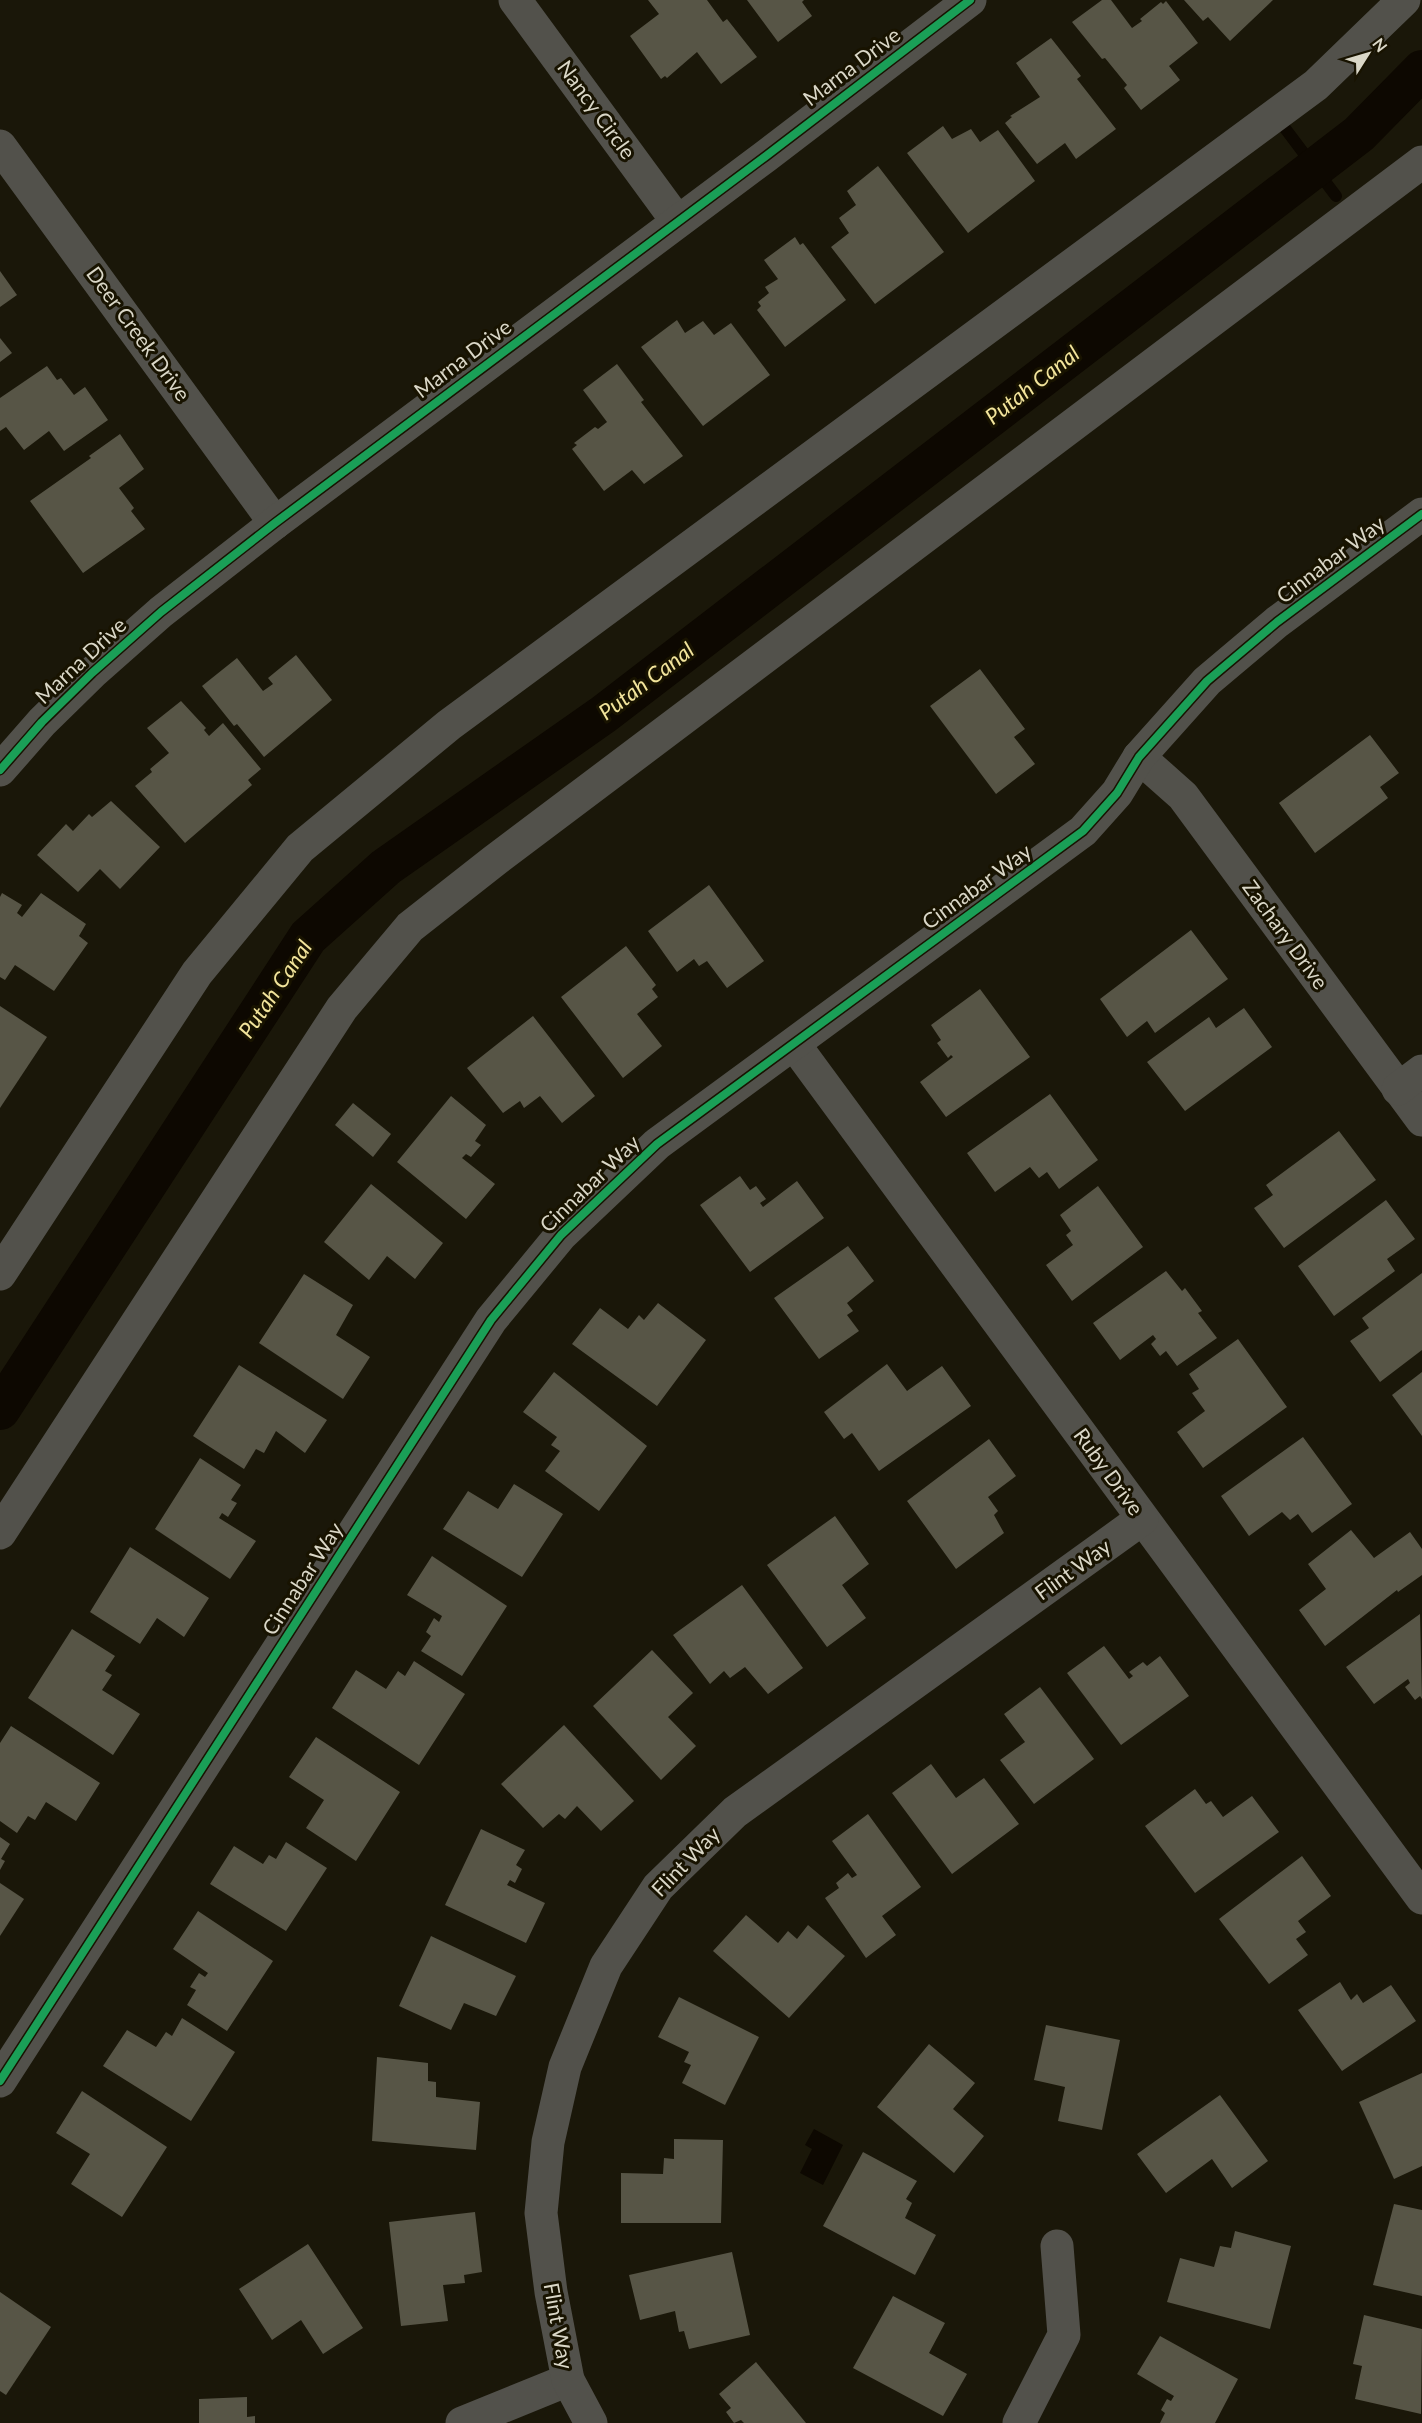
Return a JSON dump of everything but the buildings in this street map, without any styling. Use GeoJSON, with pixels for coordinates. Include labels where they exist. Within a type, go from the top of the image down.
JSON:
{"type":"FeatureCollection","features":[{"type":"Feature","properties":{"kind":"street","name":"Nancy Circle"},"geometry":{"type":"LineString","coordinates":[[515,0],[676,221]]}},
{"type":"Feature","properties":{"kind":"street","name":"Marna Drive"},"geometry":{"type":"LineString","coordinates":[[0,770],[42,722],[92,673],[161,612],[275,522],[969,0]]}},
{"type":"Feature","properties":{"kind":"street"},"geometry":{"type":"LineString","coordinates":[[0,1274],[197,973],[300,848],[449,725],[1316,85],[1404,0]]}},
{"type":"Feature","properties":{"kind":"street","name":"Deer Creek Drive"},"geometry":{"type":"LineString","coordinates":[[0,146],[275,522]]}},
{"type":"Feature","properties":{"kind":"street"},"geometry":{"type":"LineString","coordinates":[[0,1533],[342,1008],[410,927],[1422,162]]}},
{"type":"Feature","properties":{"kind":"street","name":"Cinnabar Way"},"geometry":{"type":"LineString","coordinates":[[0,2081],[491,1320],[561,1235],[657,1144],[1083,831],[1117,793],[1139,757],[1171,719],[1208,681],[1278,622],[1422,514]]}},
{"type":"Feature","properties":{"kind":"street","name":"Zachary Drive"},"geometry":{"type":"LineString","coordinates":[[1139,757],[1182,796],[1410,1080],[1422,1120]]}},
{"type":"Feature","properties":{"kind":"street","name":"Ruby Drive"},"geometry":{"type":"LineString","coordinates":[[794,1044],[1422,1898]]}},
{"type":"Feature","properties":{"kind":"street","name":"Flint Way"},"geometry":{"type":"LineString","coordinates":[[591,2423],[568,2380],[551,2292],[541,2212],[548,2142],[565,2067],[606,1966],[658,1887],[735,1812],[1142,1519]]}},
{"type":"Feature","properties":{"kind":"street"},"geometry":{"type":"LineString","coordinates":[[1019,2423],[1064,2335],[1057,2246]]}},
{"type":"Feature","properties":{"kind":"street"},"geometry":{"type":"LineString","coordinates":[[462,2423],[568,2380]]}},
{"type":"Feature","properties":{"kind":"shaded area"},"geometry":{"type":"Polygon","coordinates":[[[814,2129],[843,2145],[823,2185],[800,2173],[812,2149],[805,2145],[814,2129]]]}},
{"type":"Feature","properties":{"kind":"waterway","name":"Putah Canal"},"geometry":{"type":"LineString","coordinates":[[0,1410],[308,937],[386,867],[604,714],[1359,134],[1422,70]]}},
{"type":"Feature","properties":{"kind":"waterway"},"geometry":{"type":"LineString","coordinates":[[1278,119],[1336,196]]}},
{"type":"Feature","properties":{"kind":"cycle path"},"geometry":{"type":"LineString","coordinates":[[0,770],[42,722],[92,673],[161,612],[275,523],[766,156],[970,0]]}},
{"type":"Feature","properties":{"kind":"cycle path"},"geometry":{"type":"LineString","coordinates":[[0,2081],[491,1320],[561,1235],[657,1144],[1083,831],[1117,793],[1139,757],[1207,681],[1277,622],[1422,514]]}}]}
